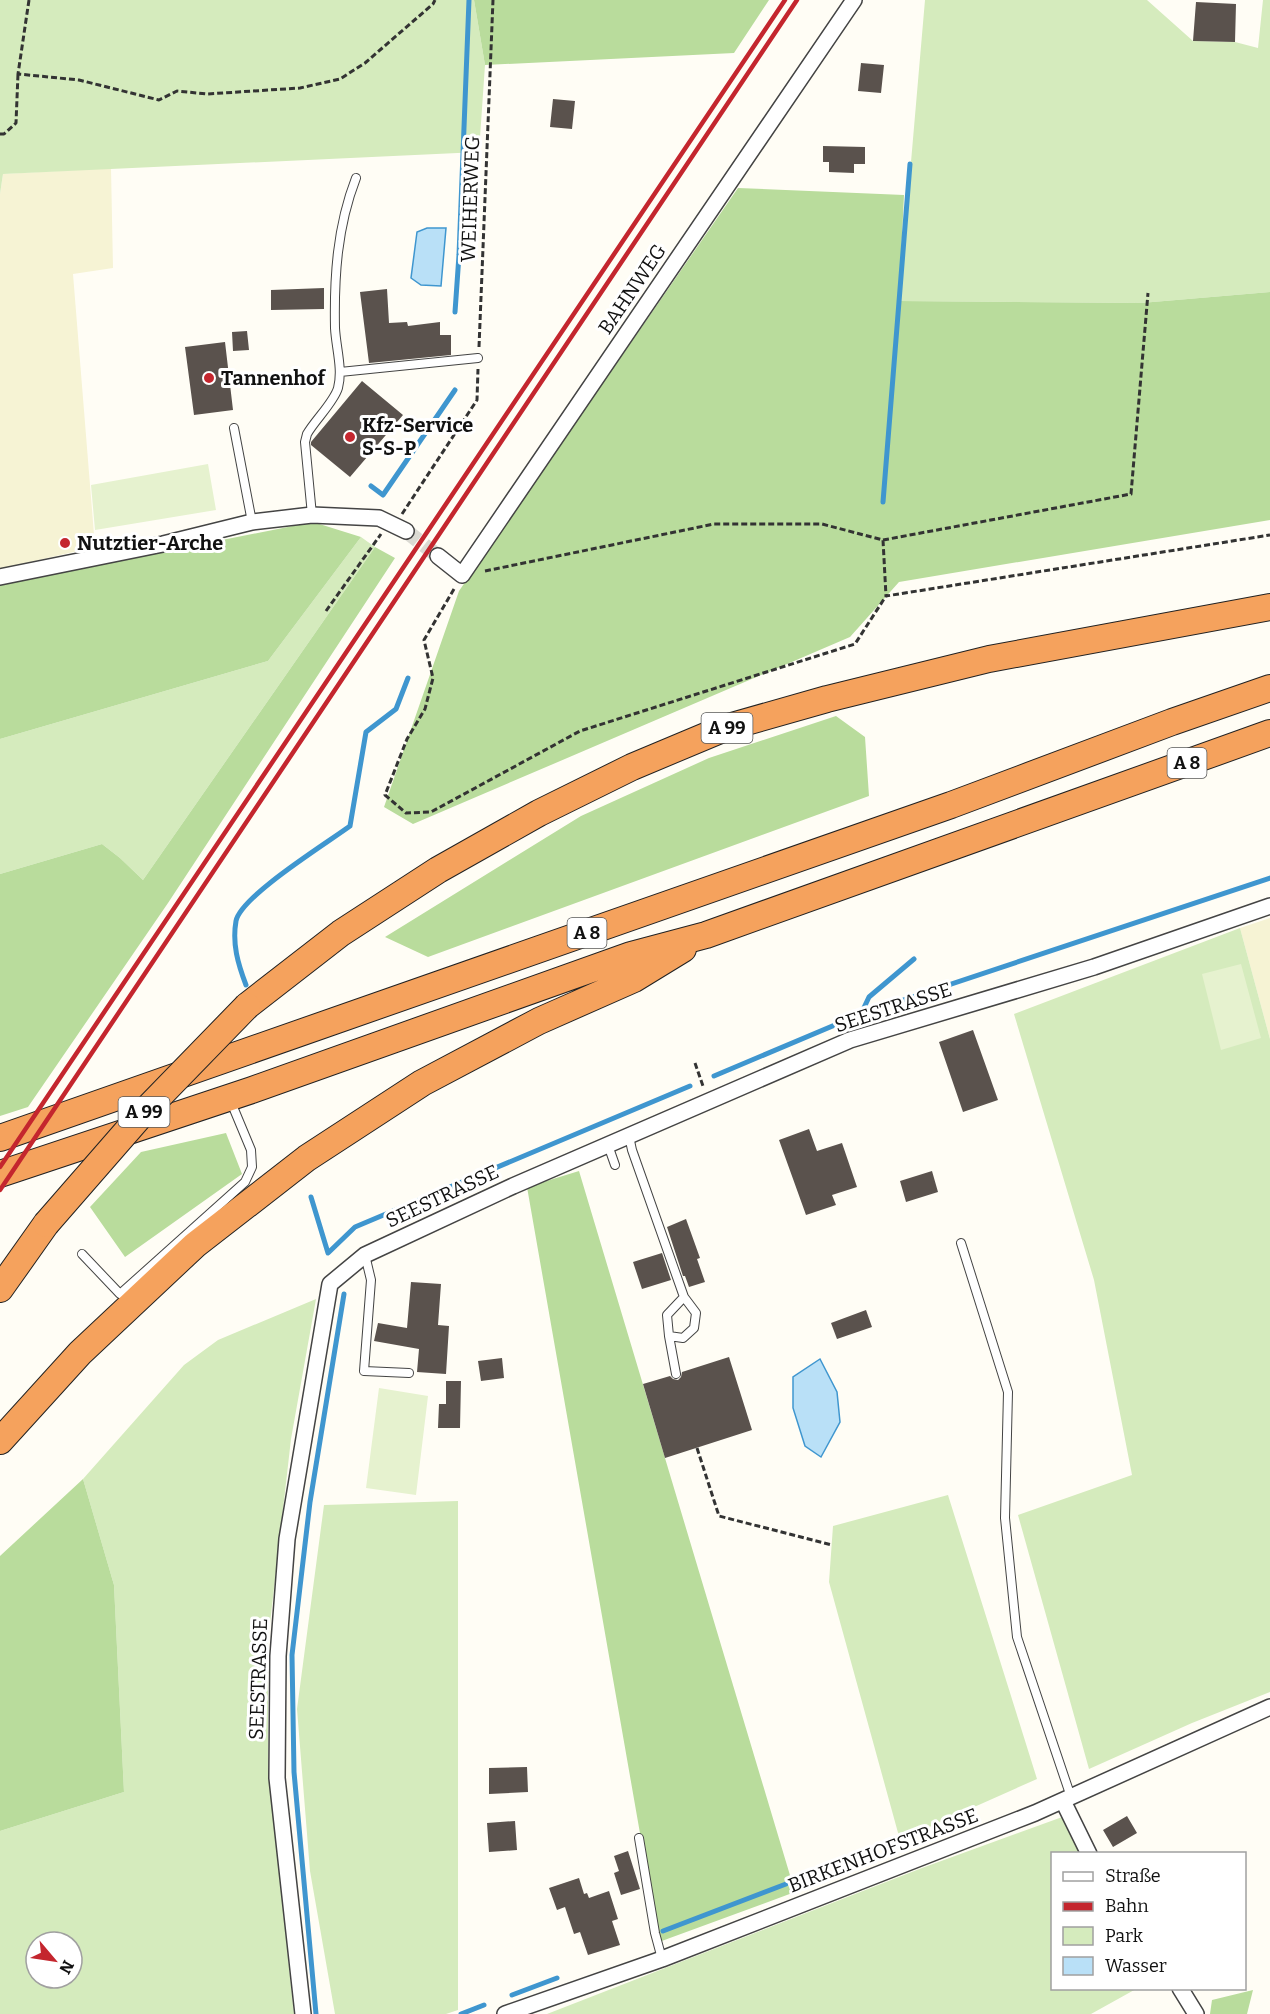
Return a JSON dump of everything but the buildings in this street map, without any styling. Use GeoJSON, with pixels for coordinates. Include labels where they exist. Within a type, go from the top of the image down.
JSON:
{"type":"FeatureCollection","features":[{"type":"Feature","properties":{"kind":"highway","name":"A 99"},"geometry":{"type":"LineString","coordinates":[[0,1289],[46,1224],[141,1115],[247,1006],[341,933],[438,870],[539,813],[632,767],[725,728],[826,699],[989,659],[1270,607]]}},
{"type":"Feature","properties":{"kind":"highway","name":"A 8"},"geometry":{"type":"LineString","coordinates":[[0,1138],[951,805],[1270,688]]}},
{"type":"Feature","properties":{"kind":"highway","name":"A 8"},"geometry":{"type":"LineString","coordinates":[[0,1174],[229,1098],[631,955],[706,934],[1270,734]]}},
{"type":"Feature","properties":{"kind":"highway"},"geometry":{"type":"LineString","coordinates":[[0,1441],[80,1353],[195,1245],[307,1158],[422,1083],[539,1022],[634,979],[706,934]]}},
{"type":"Feature","properties":{"kind":"street","name":"BAHNWEG"},"geometry":{"type":"LineString","coordinates":[[462,575],[854,0]]}},
{"type":"Feature","properties":{"kind":"street"},"geometry":{"type":"LineString","coordinates":[[0,577],[163,544],[252,522],[312,515],[379,518],[396,526]]}},
{"type":"Feature","properties":{"kind":"street"},"geometry":{"type":"LineString","coordinates":[[438,556],[462,575]]}},
{"type":"Feature","properties":{"kind":"street","name":"SEESTRASSE"},"geometry":{"type":"LineString","coordinates":[[303,2014],[277,1778],[278,1656],[287,1539],[330,1284],[365,1255],[513,1186],[850,1040],[1094,966],[1270,906]]}},
{"type":"Feature","properties":{"kind":"street","name":"BIRKENHOFSTRASSE"},"geometry":{"type":"LineString","coordinates":[[505,2014],[662,1959],[1067,1799],[1270,1707]]}},
{"type":"Feature","properties":{"kind":"street"},"geometry":{"type":"LineString","coordinates":[[1067,1799],[1088,1852]]}},
{"type":"Feature","properties":{"kind":"street"},"geometry":{"type":"LineString","coordinates":[[1181,1990],[1196,2014]]}},
{"type":"Feature","properties":{"kind":"lane"},"geometry":{"type":"LineString","coordinates":[[312,515],[305,442],[307,434],[337,389],[340,372],[335,332],[336,265],[345,212],[356,178]]}},
{"type":"Feature","properties":{"kind":"lane"},"geometry":{"type":"LineString","coordinates":[[340,372],[478,358]]}},
{"type":"Feature","properties":{"kind":"lane"},"geometry":{"type":"LineString","coordinates":[[234,428],[252,522]]}},
{"type":"Feature","properties":{"kind":"lane"},"geometry":{"type":"LineString","coordinates":[[82,1254],[120,1294],[245,1182],[252,1167],[251,1150],[229,1098]]}},
{"type":"Feature","properties":{"kind":"lane"},"geometry":{"type":"LineString","coordinates":[[629,1136],[684,1297],[696,1313],[694,1328],[682,1338],[669,1336]]}},
{"type":"Feature","properties":{"kind":"lane"},"geometry":{"type":"LineString","coordinates":[[608,1145],[615,1165]]}},
{"type":"Feature","properties":{"kind":"lane"},"geometry":{"type":"LineString","coordinates":[[961,1243],[1008,1392],[1005,1518],[1017,1637],[1067,1799]]}},
{"type":"Feature","properties":{"kind":"lane"},"geometry":{"type":"LineString","coordinates":[[365,1255],[371,1280],[364,1371],[409,1373]]}},
{"type":"Feature","properties":{"kind":"lane"},"geometry":{"type":"LineString","coordinates":[[676,1374],[667,1315],[684,1297]]}},
{"type":"Feature","properties":{"kind":"lane"},"geometry":{"type":"LineString","coordinates":[[639,1838],[662,1959]]}},
{"type":"Feature","properties":{"kind":"path"},"geometry":{"type":"LineString","coordinates":[[0,134],[4,134],[16,123],[18,74],[28,0]]}},
{"type":"Feature","properties":{"kind":"path"},"geometry":{"type":"LineString","coordinates":[[18,74],[79,80],[159,100],[177,91],[207,94],[300,88],[340,79],[365,63],[435,0]]}},
{"type":"Feature","properties":{"kind":"path","name":"WEIHERWEG"},"geometry":{"type":"LineString","coordinates":[[396,526],[477,400],[493,0]]}},
{"type":"Feature","properties":{"kind":"path"},"geometry":{"type":"LineString","coordinates":[[883,540],[886,596],[855,644],[580,731],[431,812],[406,813],[385,795],[407,739],[425,710],[433,678],[424,640],[462,575],[714,524],[822,524],[883,540],[1131,494],[1148,293]]}},
{"type":"Feature","properties":{"kind":"path"},"geometry":{"type":"LineString","coordinates":[[326,611],[396,526]]}},
{"type":"Feature","properties":{"kind":"path"},"geometry":{"type":"LineString","coordinates":[[886,596],[1270,535]]}},
{"type":"Feature","properties":{"kind":"path"},"geometry":{"type":"LineString","coordinates":[[695,1063],[709,1101]]}},
{"type":"Feature","properties":{"kind":"path"},"geometry":{"type":"LineString","coordinates":[[697,1448],[719,1516],[832,1545]]}},
{"type":"Feature","properties":{"kind":"shaded area"},"geometry":{"type":"Polygon","coordinates":[[[111,168],[113,268],[73,274],[95,547],[0,569],[0,194],[3,174],[111,168]]]}},
{"type":"Feature","properties":{"kind":"shaded area"},"geometry":{"type":"Polygon","coordinates":[[[1270,918],[1270,1039],[1240,928],[1270,918]]]}},
{"type":"Feature","properties":{"kind":"green space"},"geometry":{"type":"Polygon","coordinates":[[[0,0],[474,0],[485,65],[479,152],[3,174],[0,194],[0,0]]]}},
{"type":"Feature","properties":{"kind":"green space"},"geometry":{"type":"Polygon","coordinates":[[[474,0],[769,0],[734,53],[485,65],[474,0]]]}},
{"type":"Feature","properties":{"kind":"green space"},"geometry":{"type":"Polygon","coordinates":[[[925,0],[1147,0],[1193,41],[1235,42],[1258,48],[1263,0],[1270,0],[1270,292],[1141,303],[899,301],[925,0]]]}},
{"type":"Feature","properties":{"kind":"green space"},"geometry":{"type":"Polygon","coordinates":[[[738,188],[904,195],[899,301],[1141,303],[1270,292],[1270,520],[899,582],[850,637],[413,824],[384,807],[459,591],[738,188]]]}},
{"type":"Feature","properties":{"kind":"green space"},"geometry":{"type":"Polygon","coordinates":[[[208,464],[216,510],[95,530],[91,485],[208,464]]]}},
{"type":"Feature","properties":{"kind":"green space"},"geometry":{"type":"Polygon","coordinates":[[[313,522],[361,537],[268,661],[0,739],[0,584],[313,522]]]}},
{"type":"Feature","properties":{"kind":"green space"},"geometry":{"type":"Polygon","coordinates":[[[361,537],[375,547],[143,880],[102,844],[0,874],[0,739],[268,661],[361,537]]]}},
{"type":"Feature","properties":{"kind":"green space"},"geometry":{"type":"Polygon","coordinates":[[[375,547],[395,558],[168,903],[28,1107],[0,1116],[0,874],[102,844],[143,880],[375,547]]]}},
{"type":"Feature","properties":{"kind":"green space"},"geometry":{"type":"Polygon","coordinates":[[[836,716],[865,737],[869,796],[428,957],[385,937],[581,816],[709,758],[836,716]]]}},
{"type":"Feature","properties":{"kind":"green space"},"geometry":{"type":"Polygon","coordinates":[[[1240,928],[1270,1039],[1270,1692],[1192,1723],[1089,1769],[1018,1515],[1132,1475],[1094,1280],[1014,1014],[1240,928]]]}},
{"type":"Feature","properties":{"kind":"green space"},"geometry":{"type":"Polygon","coordinates":[[[1241,964],[1261,1038],[1221,1050],[1202,974],[1241,964]]]}},
{"type":"Feature","properties":{"kind":"green space"},"geometry":{"type":"Polygon","coordinates":[[[226,1133],[242,1174],[125,1257],[90,1207],[141,1152],[226,1133]]]}},
{"type":"Feature","properties":{"kind":"green space"},"geometry":{"type":"Polygon","coordinates":[[[579,1171],[795,1892],[659,1942],[527,1187],[579,1171]]]}},
{"type":"Feature","properties":{"kind":"green space"},"geometry":{"type":"Polygon","coordinates":[[[316,1299],[291,1439],[268,1641],[268,1768],[294,2014],[0,2014],[0,1831],[124,1792],[114,1585],[83,1479],[184,1365],[218,1340],[316,1299]]]}},
{"type":"Feature","properties":{"kind":"green space"},"geometry":{"type":"Polygon","coordinates":[[[379,1388],[428,1396],[416,1495],[366,1488],[379,1388]]]}},
{"type":"Feature","properties":{"kind":"green space"},"geometry":{"type":"Polygon","coordinates":[[[83,1479],[114,1585],[124,1792],[0,1831],[0,1556],[83,1479]]]}},
{"type":"Feature","properties":{"kind":"green space"},"geometry":{"type":"Polygon","coordinates":[[[948,1495],[1037,1779],[900,1840],[829,1582],[833,1526],[948,1495]]]}},
{"type":"Feature","properties":{"kind":"green space"},"geometry":{"type":"Polygon","coordinates":[[[458,1501],[458,2010],[446,2014],[335,2014],[310,1871],[297,1709],[324,1505],[458,1501]]]}},
{"type":"Feature","properties":{"kind":"green space"},"geometry":{"type":"Polygon","coordinates":[[[1065,1816],[1084,1852],[1051,1852],[1051,1990],[1134,1990],[1091,2014],[547,2014],[922,1868],[1065,1816]]]}},
{"type":"Feature","properties":{"kind":"green space"},"geometry":{"type":"Polygon","coordinates":[[[1253,1990],[1247,2014],[1210,2014],[1212,2000],[1253,1990]]]}},
{"type":"Feature","properties":{"kind":"water"},"geometry":{"type":"Polygon","coordinates":[[[427,228],[446,228],[441,286],[421,285],[411,278],[417,232],[427,228]]]}},
{"type":"Feature","properties":{"kind":"water"},"geometry":{"type":"Polygon","coordinates":[[[820,1359],[837,1392],[840,1422],[821,1457],[805,1446],[793,1408],[793,1377],[820,1359]]]}},
{"type":"Feature","properties":{"kind":"waterway"},"geometry":{"type":"LineString","coordinates":[[455,312],[469,0]]}},
{"type":"Feature","properties":{"kind":"waterway"},"geometry":{"type":"LineString","coordinates":[[883,502],[910,164]]}},
{"type":"Feature","properties":{"kind":"waterway"},"geometry":{"type":"LineString","coordinates":[[371,486],[383,495],[455,390]]}},
{"type":"Feature","properties":{"kind":"waterway"},"geometry":{"type":"LineString","coordinates":[[246,985],[235,946],[236,921],[241,910],[268,884],[350,826],[366,732],[396,709],[408,678]]}},
{"type":"Feature","properties":{"kind":"waterway"},"geometry":{"type":"LineString","coordinates":[[861,1014],[1270,878]]}},
{"type":"Feature","properties":{"kind":"waterway"},"geometry":{"type":"LineString","coordinates":[[714,1076],[861,1014],[869,997],[914,959]]}},
{"type":"Feature","properties":{"kind":"waterway"},"geometry":{"type":"LineString","coordinates":[[311,1197],[328,1253],[355,1227],[690,1086]]}},
{"type":"Feature","properties":{"kind":"waterway"},"geometry":{"type":"LineString","coordinates":[[316,2014],[294,1772],[292,1655],[310,1502],[344,1294]]}},
{"type":"Feature","properties":{"kind":"waterway"},"geometry":{"type":"LineString","coordinates":[[663,1931],[786,1884]]}},
{"type":"Feature","properties":{"kind":"waterway"},"geometry":{"type":"LineString","coordinates":[[512,1995],[557,1978]]}},
{"type":"Feature","properties":{"kind":"waterway"},"geometry":{"type":"LineString","coordinates":[[461,2014],[484,2005]]}},
{"type":"Feature","properties":{"kind":"tunnel"},"geometry":{"type":"LineString","coordinates":[[406,531],[438,556]]}},
{"type":"Feature","properties":{"kind":"railway"},"geometry":{"type":"LineString","coordinates":[[0,1167],[785,0]]}},
{"type":"Feature","properties":{"kind":"railway"},"geometry":{"type":"LineString","coordinates":[[0,1190],[797,0]]}},
{"type":"Feature","properties":{"kind":"place","name":"Tannenhof"},"geometry":{"type":"Point","coordinates":[209,378]}},
{"type":"Feature","properties":{"kind":"place","name":"Kfz-Service S-S-P"},"geometry":{"type":"Point","coordinates":[350,437]}},
{"type":"Feature","properties":{"kind":"place","name":"Nutztier-Arche"},"geometry":{"type":"Point","coordinates":[65,543]}}]}
